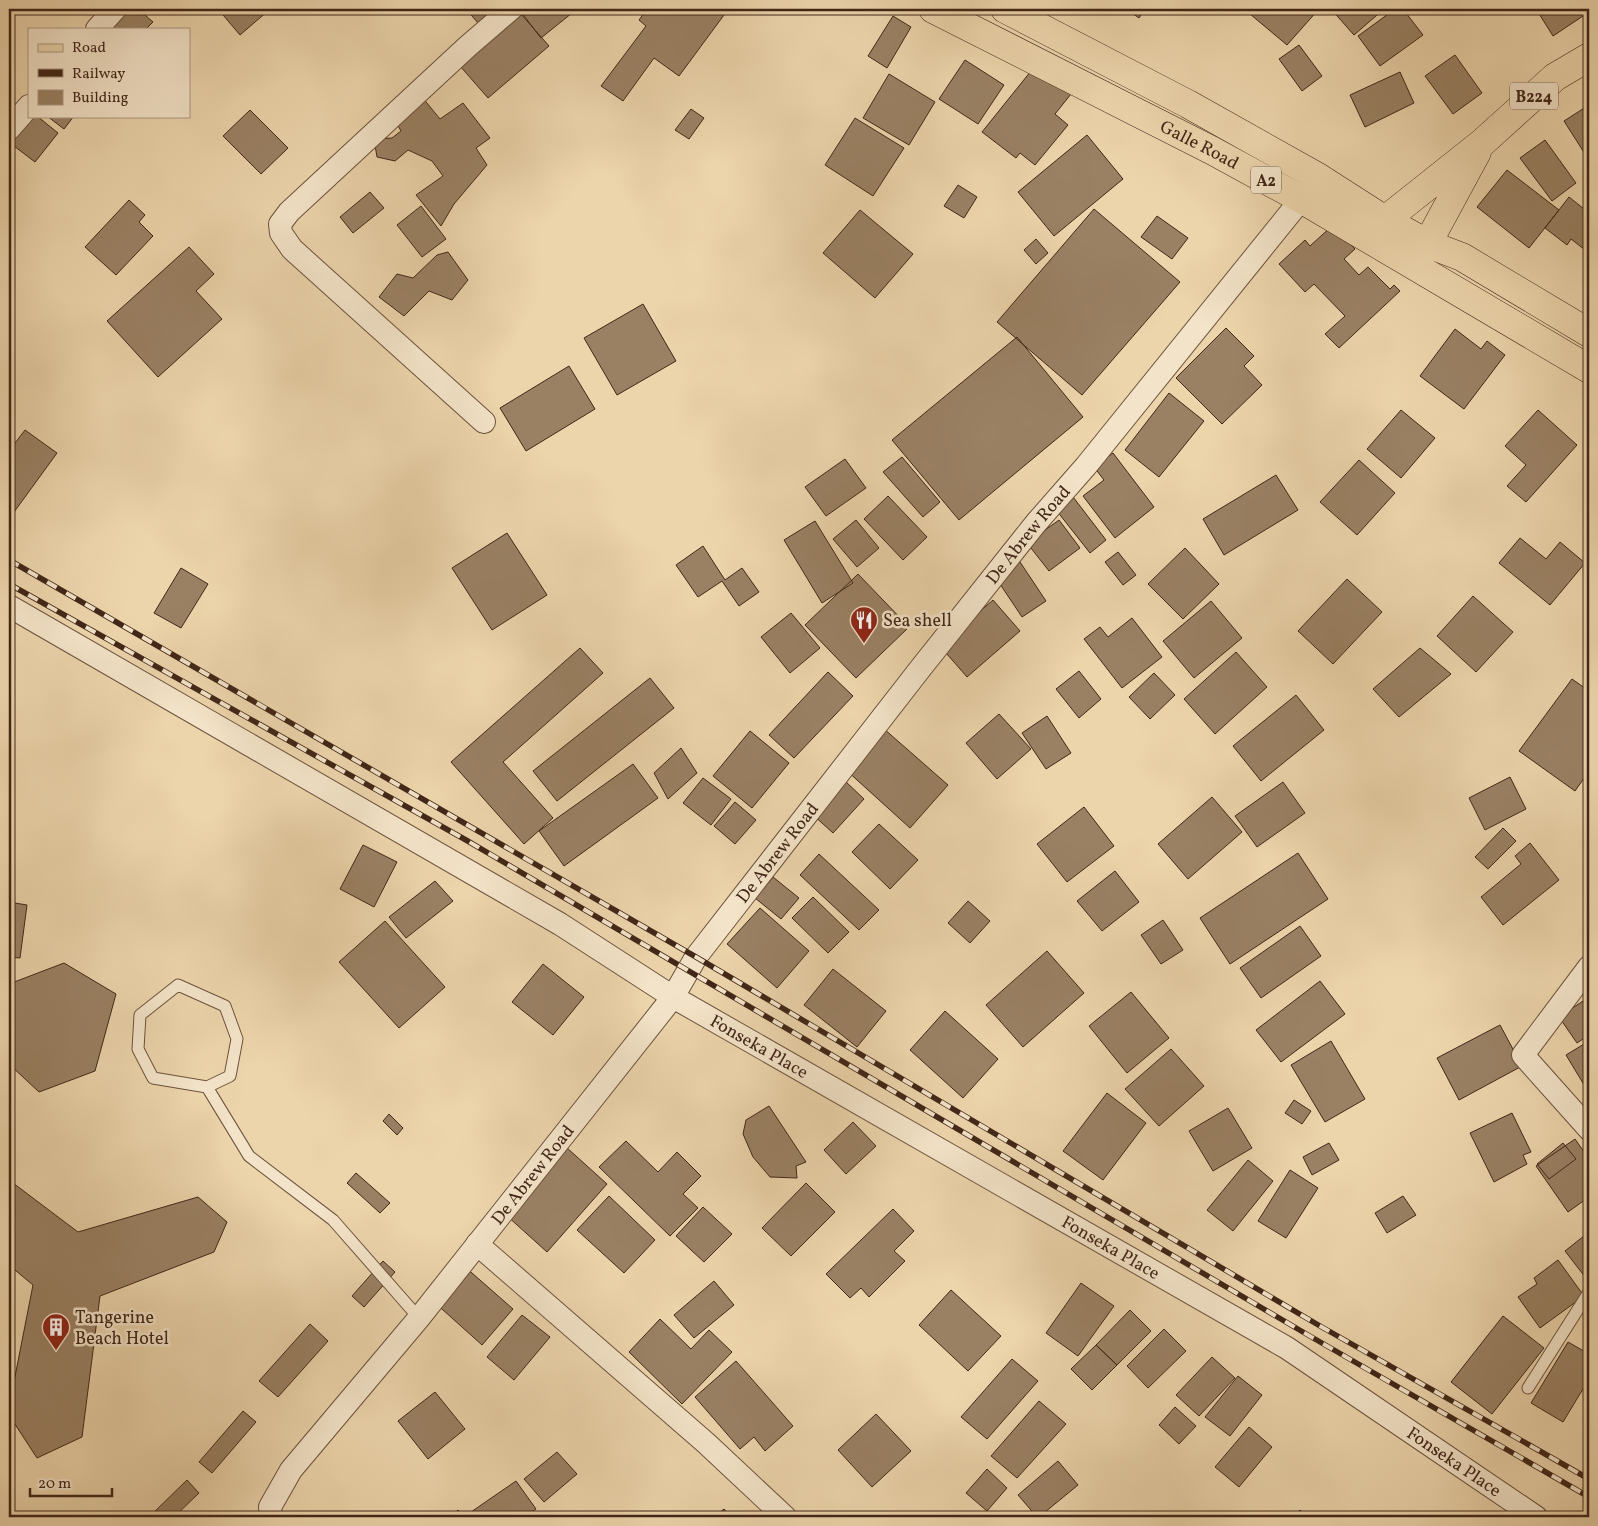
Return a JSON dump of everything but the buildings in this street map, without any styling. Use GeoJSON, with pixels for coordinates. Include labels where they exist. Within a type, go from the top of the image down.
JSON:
{"type":"FeatureCollection","features":[{"type":"Feature","properties":{"kind":"main road","name":"Galle Road"},"geometry":{"type":"LineString","coordinates":[[933,9],[1213,151],[1301,199],[1378,230],[1421,255],[1589,369]]}},
{"type":"Feature","properties":{"kind":"main road","name":"Galle Road"},"geometry":{"type":"LineString","coordinates":[[1005,9],[1188,104],[1318,177],[1378,230]]}},
{"type":"Feature","properties":{"kind":"main road","name":"B224"},"geometry":{"type":"LineString","coordinates":[[1378,230],[1483,142],[1555,77],[1589,57]]}},
{"type":"Feature","properties":{"kind":"main road","name":"B224"},"geometry":{"type":"LineString","coordinates":[[1421,255],[1483,142]]}},
{"type":"Feature","properties":{"kind":"main road","name":"Galle Road"},"geometry":{"type":"LineString","coordinates":[[1421,255],[1462,257],[1589,333]]}},
{"type":"Feature","properties":{"kind":"street"},"geometry":{"type":"LineString","coordinates":[[98,28],[115,9]]}},
{"type":"Feature","properties":{"kind":"street"},"geometry":{"type":"LineString","coordinates":[[484,422],[292,249],[281,233],[280,224],[289,212],[461,52],[511,9]]}},
{"type":"Feature","properties":{"kind":"street"},"geometry":{"type":"LineString","coordinates":[[9,129],[28,107]]}},
{"type":"Feature","properties":{"kind":"street","name":"De Abrew Road"},"geometry":{"type":"LineString","coordinates":[[272,1517],[270,1507],[291,1470],[419,1318],[673,997],[696,957],[920,669],[1036,523],[1086,466],[1318,177]]}},
{"type":"Feature","properties":{"kind":"street","name":"Fonseka Place"},"geometry":{"type":"LineString","coordinates":[[9,606],[560,924],[673,997],[1286,1348],[1536,1517]]}},
{"type":"Feature","properties":{"kind":"street"},"geometry":{"type":"LineString","coordinates":[[1589,967],[1523,1055],[1589,1129]]}},
{"type":"Feature","properties":{"kind":"street"},"geometry":{"type":"LineString","coordinates":[[477,1244],[706,1443],[785,1517]]}},
{"type":"Feature","properties":{"kind":"lane"},"geometry":{"type":"LineString","coordinates":[[208,1087],[230,1076],[237,1039],[225,1006],[178,984],[140,1015],[138,1049],[153,1078],[208,1087],[249,1156],[333,1220],[419,1318]]}},
{"type":"Feature","properties":{"kind":"lane"},"geometry":{"type":"LineString","coordinates":[[1528,1388],[1589,1292]]}},
{"type":"Feature","properties":{"kind":"railway"},"geometry":{"type":"LineString","coordinates":[[9,560],[696,957],[1320,1326],[1589,1479]]}},
{"type":"Feature","properties":{"kind":"railway"},"geometry":{"type":"LineString","coordinates":[[9,584],[466,840],[1308,1335],[1589,1497]]}},
{"type":"Feature","properties":{"kind":"place","name":"Sea shell"},"geometry":{"type":"Point","coordinates":[864,644]}},
{"type":"Feature","properties":{"kind":"place","name":"Tangerine Beach Hotel"},"geometry":{"type":"Point","coordinates":[56,1351]}}]}
